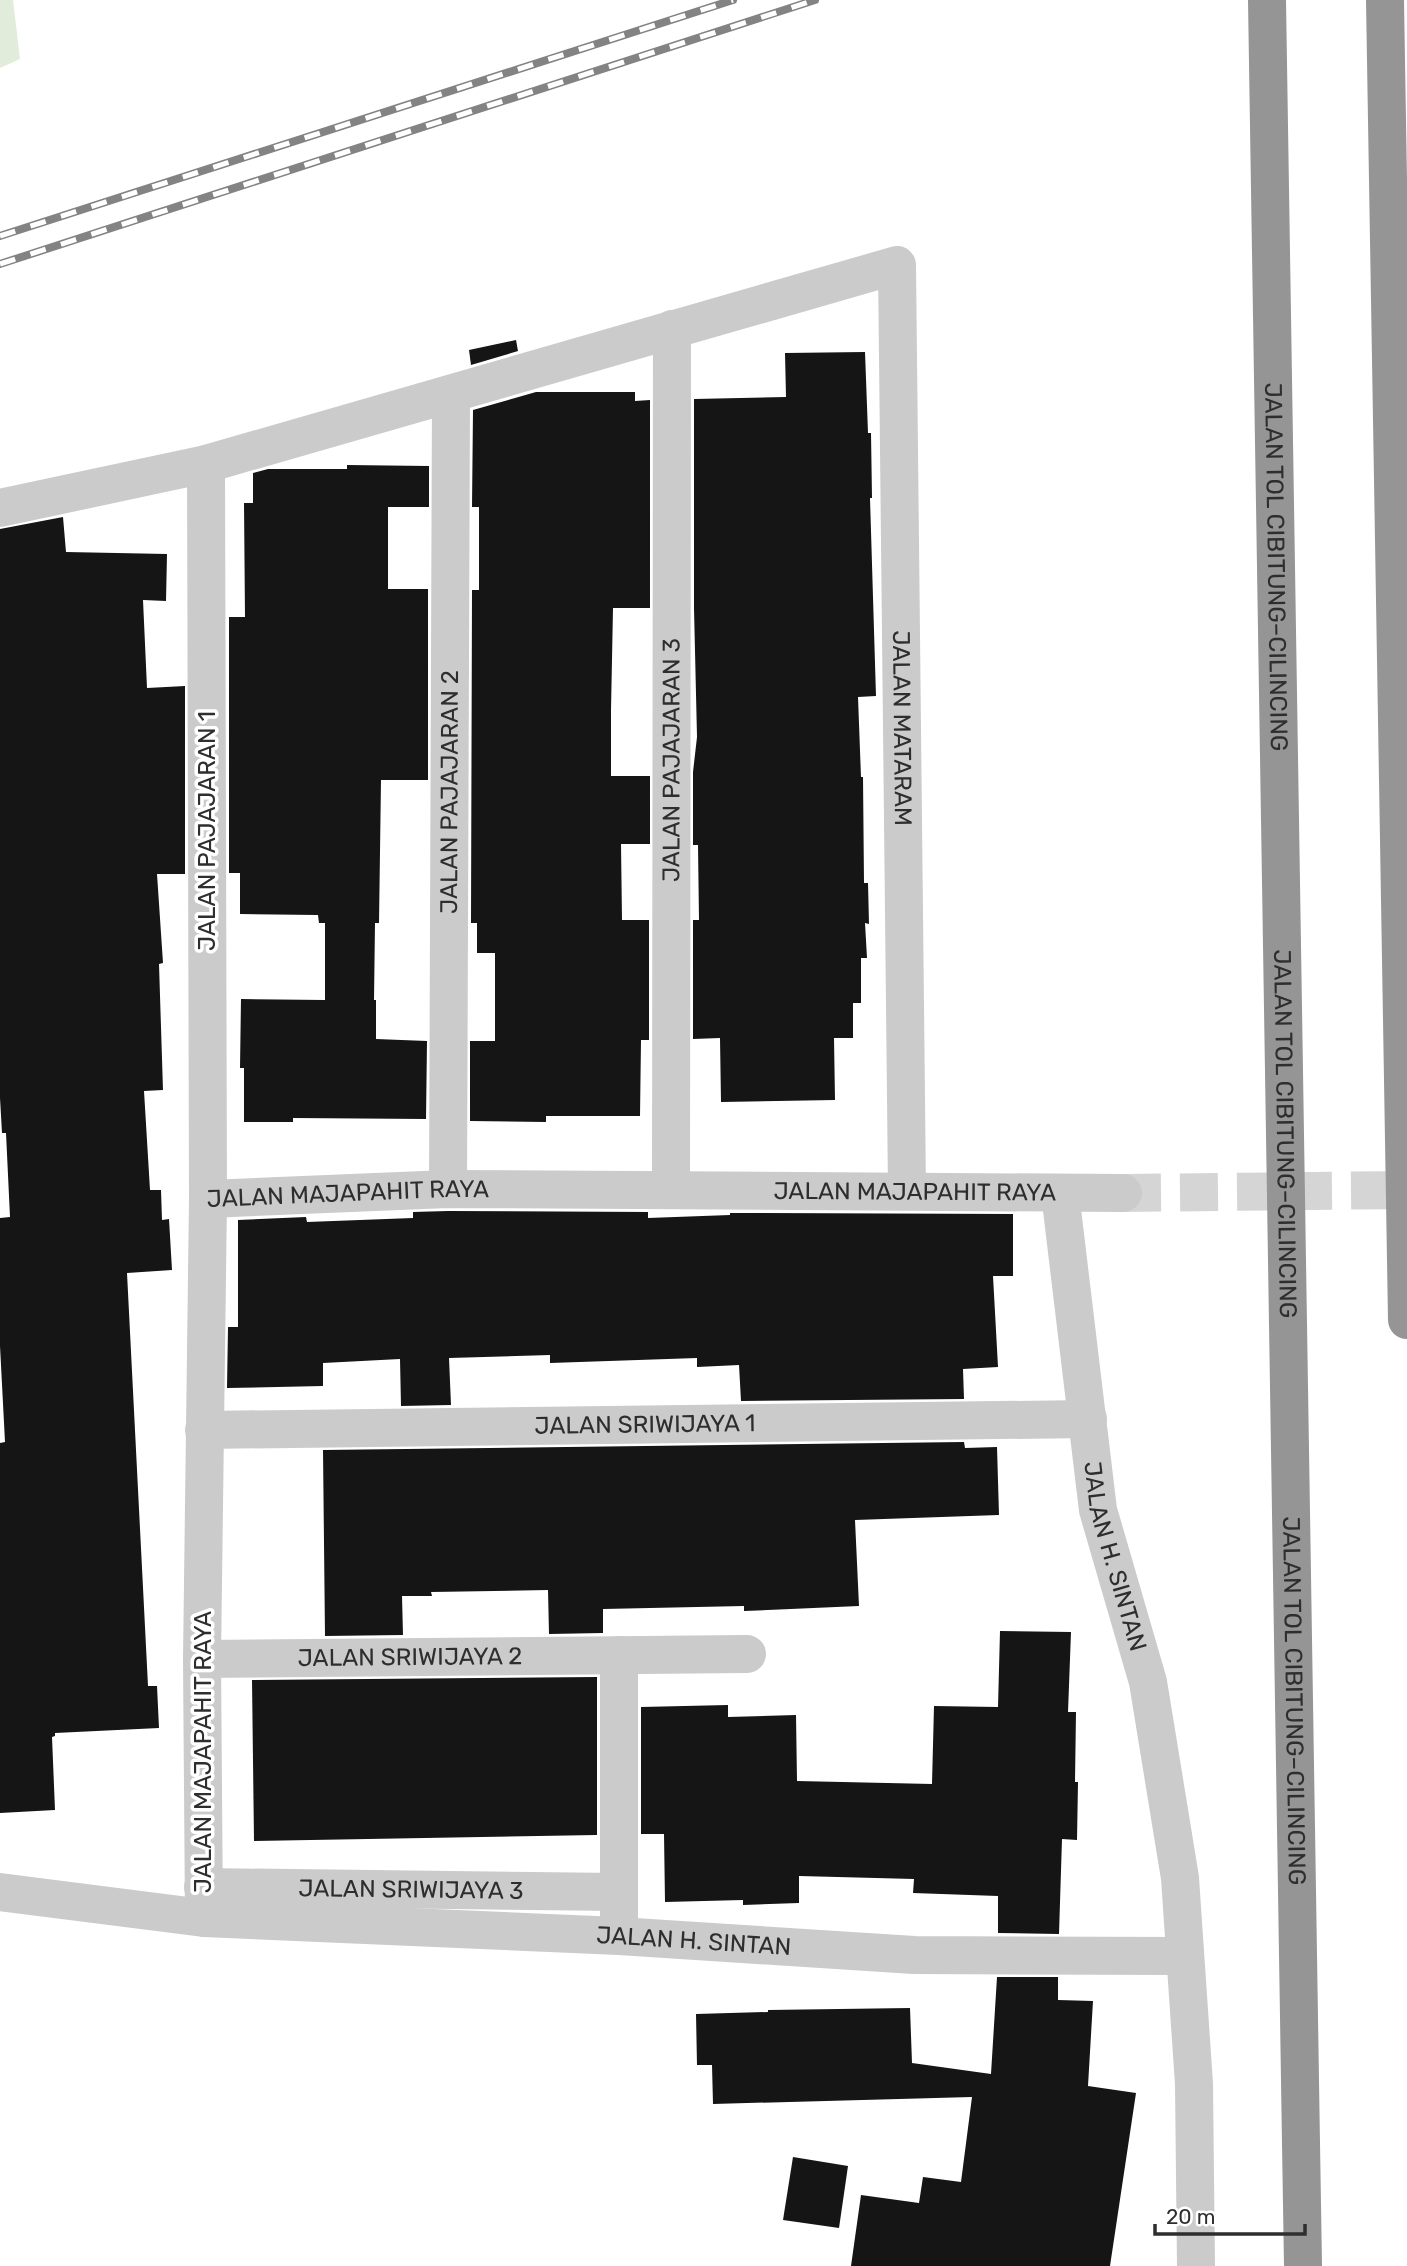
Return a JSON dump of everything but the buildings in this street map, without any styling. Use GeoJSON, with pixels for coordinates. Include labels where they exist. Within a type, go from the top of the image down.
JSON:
{"type":"FeatureCollection","features":[{"type":"Feature","properties":{"kind":"highway","name":"JALAN TOL CIBITUNG–CILINCING"},"geometry":{"type":"LineString","coordinates":[[1267,0],[1303,2266]]}},
{"type":"Feature","properties":{"kind":"highway"},"geometry":{"type":"LineString","coordinates":[[1385,0],[1407,1320]]}},
{"type":"Feature","properties":{"kind":"street","name":"JALAN MATARAM"},"geometry":{"type":"LineString","coordinates":[[672,329],[897,265],[907,1190]]}},
{"type":"Feature","properties":{"kind":"street"},"geometry":{"type":"LineString","coordinates":[[0,508],[206,464],[672,329]]}},
{"type":"Feature","properties":{"kind":"street","name":"JALAN PAJAJARAN 3"},"geometry":{"type":"LineString","coordinates":[[671,1190],[672,329]]}},
{"type":"Feature","properties":{"kind":"street","name":"JALAN PAJAJARAN 2"},"geometry":{"type":"LineString","coordinates":[[448,1189],[451,394]]}},
{"type":"Feature","properties":{"kind":"street","name":"JALAN PAJAJARAN 1"},"geometry":{"type":"LineString","coordinates":[[206,464],[208,1199]]}},
{"type":"Feature","properties":{"kind":"street","name":"JALAN MAJAPAHIT RAYA"},"geometry":{"type":"LineString","coordinates":[[203,1903],[202,1659],[208,1199],[448,1189],[1123,1192]]}},
{"type":"Feature","properties":{"kind":"street","name":"JALAN H. SINTAN"},"geometry":{"type":"LineString","coordinates":[[1060,1193],[1098,1510],[1148,1682],[1180,1878],[1194,2084],[1196,2266]]}},
{"type":"Feature","properties":{"kind":"street","name":"JALAN SRIWIJAYA 1"},"geometry":{"type":"LineString","coordinates":[[204,1430],[1087,1419]]}},
{"type":"Feature","properties":{"kind":"street","name":"JALAN SRIWIJAYA 2"},"geometry":{"type":"LineString","coordinates":[[202,1659],[747,1654]]}},
{"type":"Feature","properties":{"kind":"street"},"geometry":{"type":"LineString","coordinates":[[619,1655],[619,1936]]}},
{"type":"Feature","properties":{"kind":"street"},"geometry":{"type":"LineString","coordinates":[[0,1892],[203,1903]]}},
{"type":"Feature","properties":{"kind":"street","name":"JALAN SRIWIJAYA 3"},"geometry":{"type":"LineString","coordinates":[[203,1903],[619,1892]]}},
{"type":"Feature","properties":{"kind":"street","name":"JALAN H. SINTAN"},"geometry":{"type":"LineString","coordinates":[[203,1903],[619,1936],[914,1955],[1184,1956]]}},
{"type":"Feature","properties":{"kind":"green space"},"geometry":{"type":"Polygon","coordinates":[[[0,0],[13,0],[20,59],[0,68],[0,0]]]}},
{"type":"Feature","properties":{"kind":"tunnel"},"geometry":{"type":"LineString","coordinates":[[1123,1193],[1407,1190]]}},
{"type":"Feature","properties":{"kind":"railway"},"geometry":{"type":"LineString","coordinates":[[0,236],[733,0]]}},
{"type":"Feature","properties":{"kind":"railway"},"geometry":{"type":"LineString","coordinates":[[0,264],[815,0]]}}]}
